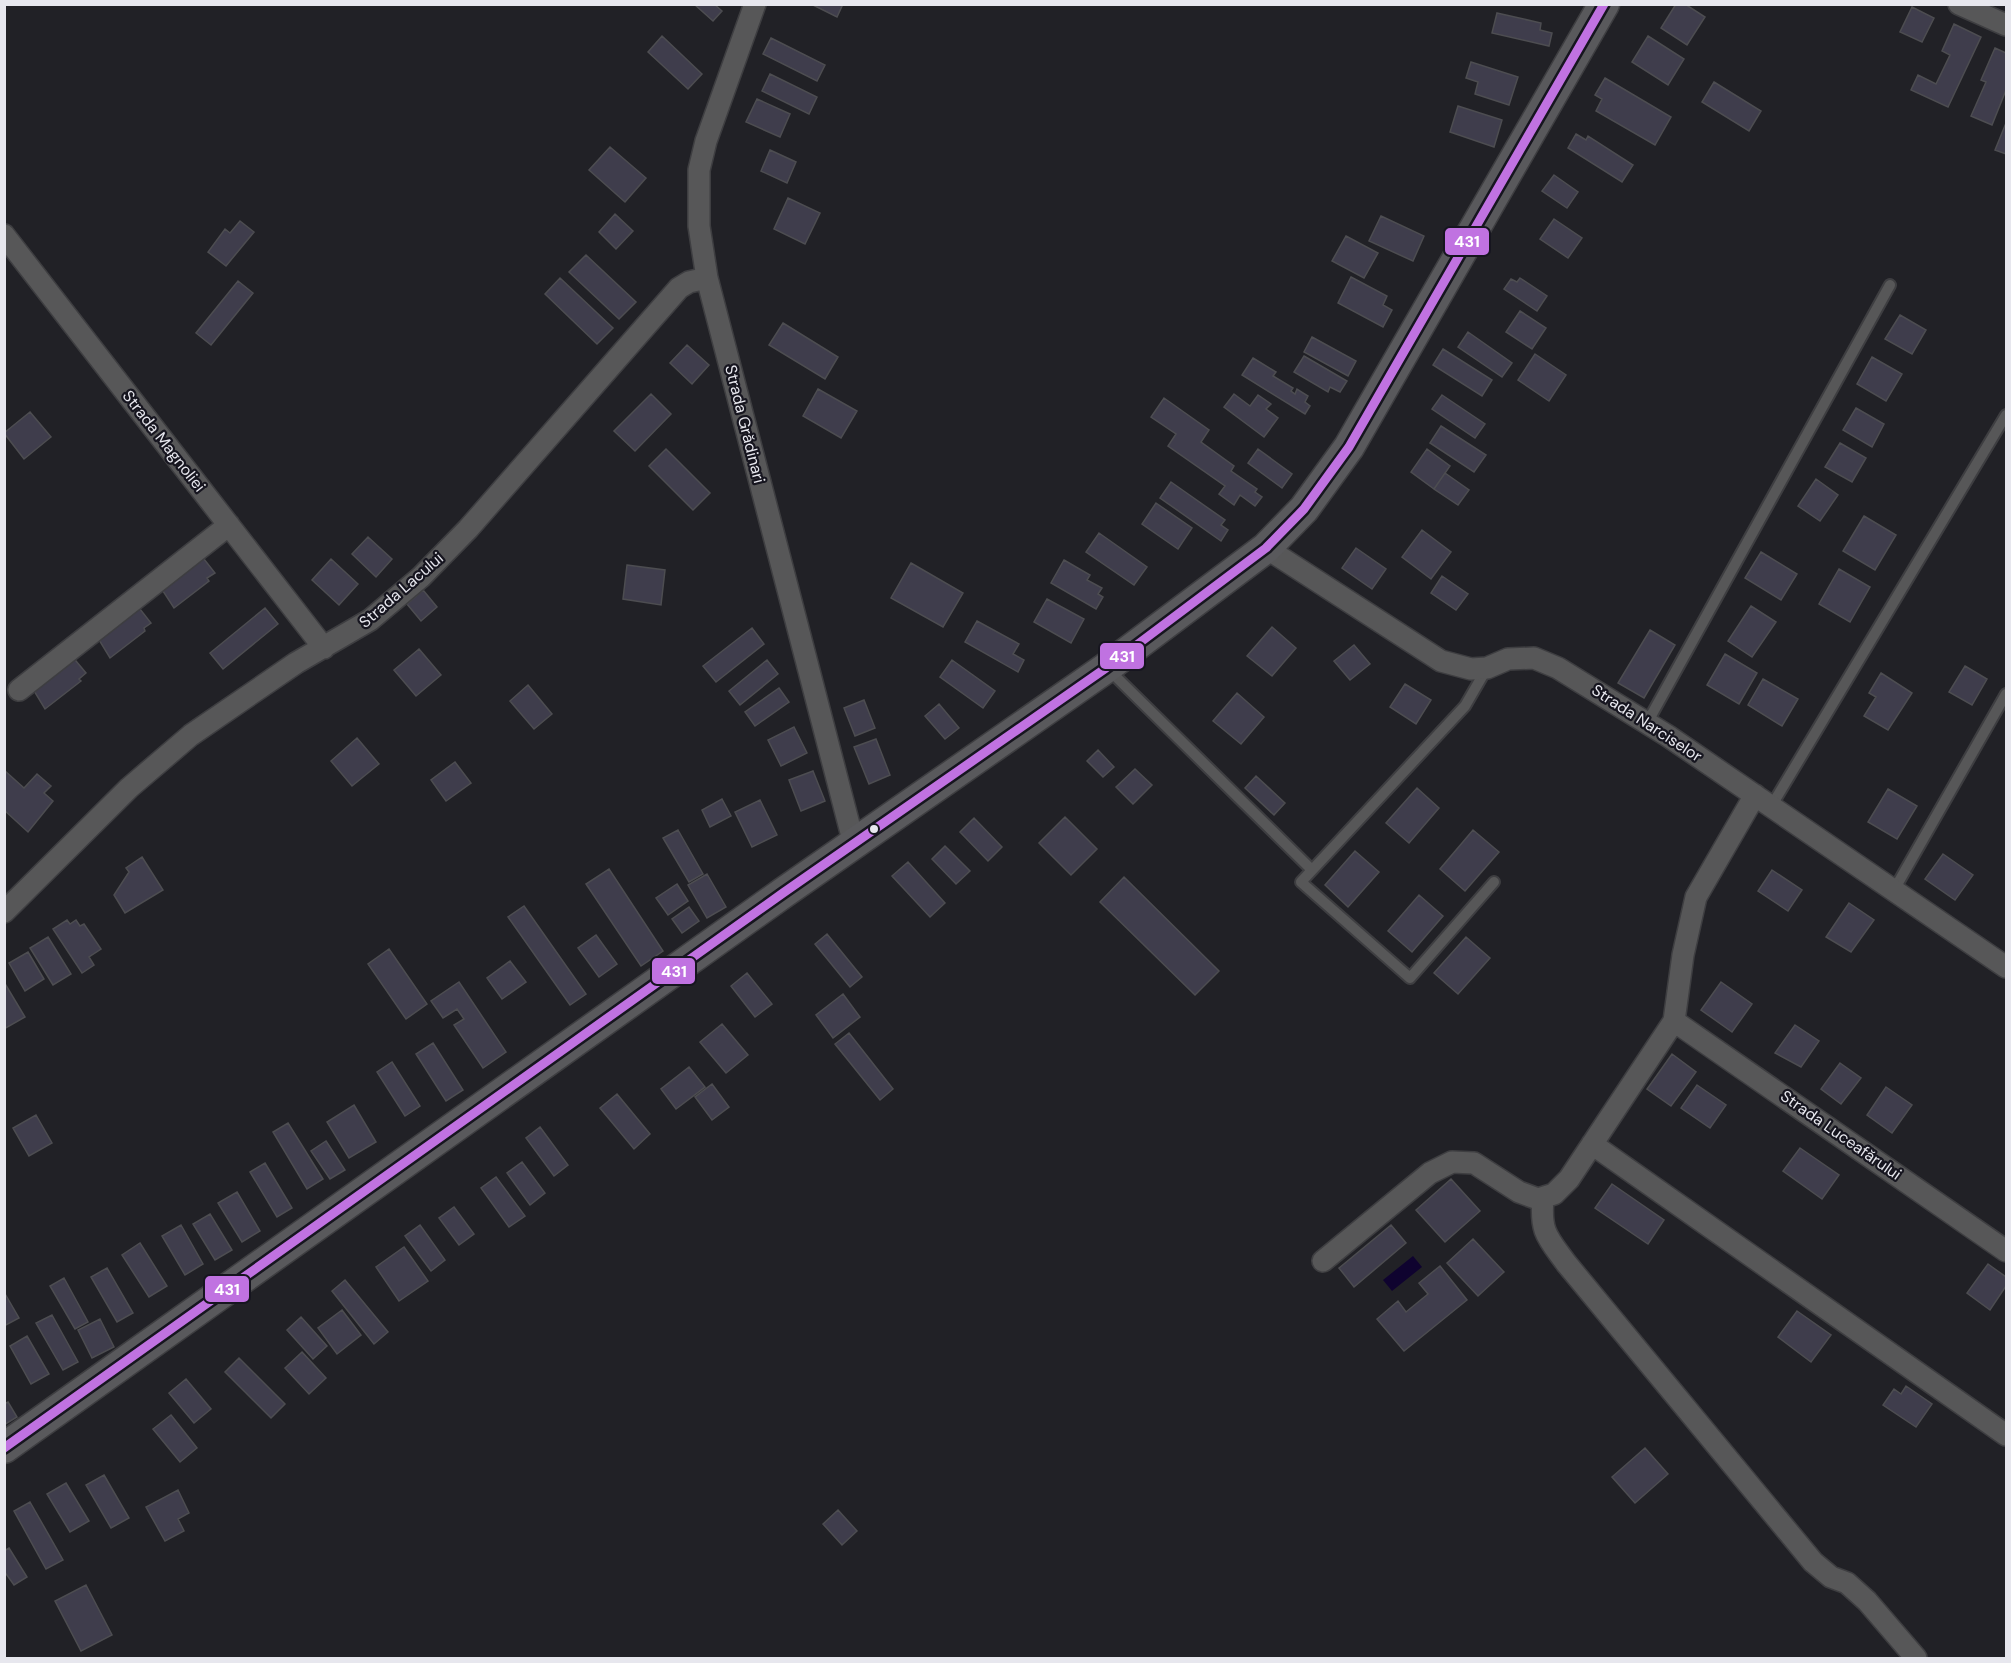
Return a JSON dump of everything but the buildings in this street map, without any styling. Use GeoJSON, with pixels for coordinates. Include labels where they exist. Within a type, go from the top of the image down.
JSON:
{"type":"FeatureCollection","features":[{"type":"Feature","properties":{"kind":"main road"},"geometry":{"type":"LineString","coordinates":[[4,1448],[854,844],[1106,668],[1266,548],[1304,509],[1349,447],[1604,4]]}},
{"type":"Feature","properties":{"kind":"street","name":"Strada Grădinari"},"geometry":{"type":"LineString","coordinates":[[755,4],[706,141],[699,170],[699,226],[707,278],[854,844]]}},
{"type":"Feature","properties":{"kind":"street"},"geometry":{"type":"LineString","coordinates":[[1959,4],[2007,25]]}},
{"type":"Feature","properties":{"kind":"street","name":"Strada Magnoliei"},"geometry":{"type":"LineString","coordinates":[[4,235],[324,648]]}},
{"type":"Feature","properties":{"kind":"street","name":"Strada Lacului"},"geometry":{"type":"LineString","coordinates":[[4,912],[121,796],[191,735],[255,689],[370,620],[421,577],[468,529],[679,288],[688,282],[707,278]]}},
{"type":"Feature","properties":{"kind":"street"},"geometry":{"type":"LineString","coordinates":[[19,690],[229,525]]}},
{"type":"Feature","properties":{"kind":"street","name":"Strada Narciselor"},"geometry":{"type":"LineString","coordinates":[[1266,548],[1441,661],[1463,668],[1487,668],[1508,659],[1533,658],[1592,686],[1894,890],[2004,959]]}},
{"type":"Feature","properties":{"kind":"street"},"geometry":{"type":"LineString","coordinates":[[1323,1261],[1430,1173],[1452,1162],[1473,1163],[1519,1192],[1538,1199],[1554,1194],[1569,1179],[1674,1021],[1683,955],[1696,897],[1763,800]]}},
{"type":"Feature","properties":{"kind":"street","name":"Strada Luceafărului"},"geometry":{"type":"LineString","coordinates":[[1674,1021],[2007,1251]]}},
{"type":"Feature","properties":{"kind":"street"},"geometry":{"type":"LineString","coordinates":[[1592,1144],[2007,1435]]}},
{"type":"Feature","properties":{"kind":"street"},"geometry":{"type":"LineString","coordinates":[[1543,1198],[1541,1221],[1547,1238],[1566,1263],[1813,1562],[1831,1577],[1847,1583],[1867,1601],[1916,1659]]}},
{"type":"Feature","properties":{"kind":"lane"},"geometry":{"type":"LineString","coordinates":[[1647,723],[1890,285]]}},
{"type":"Feature","properties":{"kind":"lane"},"geometry":{"type":"LineString","coordinates":[[1763,800],[2007,415]]}},
{"type":"Feature","properties":{"kind":"lane"},"geometry":{"type":"LineString","coordinates":[[1106,668],[1312,870]]}},
{"type":"Feature","properties":{"kind":"lane"},"geometry":{"type":"LineString","coordinates":[[1487,668],[1465,706],[1301,882],[1410,978],[1494,882]]}},
{"type":"Feature","properties":{"kind":"lane"},"geometry":{"type":"LineString","coordinates":[[1894,890],[2007,694]]}},
{"type":"Feature","properties":{"kind":"shaded area"},"geometry":{"type":"Polygon","coordinates":[[[1413,1256],[1422,1267],[1392,1291],[1383,1280],[1413,1256]]]}},
{"type":"Feature","properties":{"kind":"transit line","name":"431"},"geometry":{"type":"LineString","coordinates":[[4,1448],[783,893],[1106,668],[1266,548],[1304,509],[1349,447],[1604,4]]}}]}
